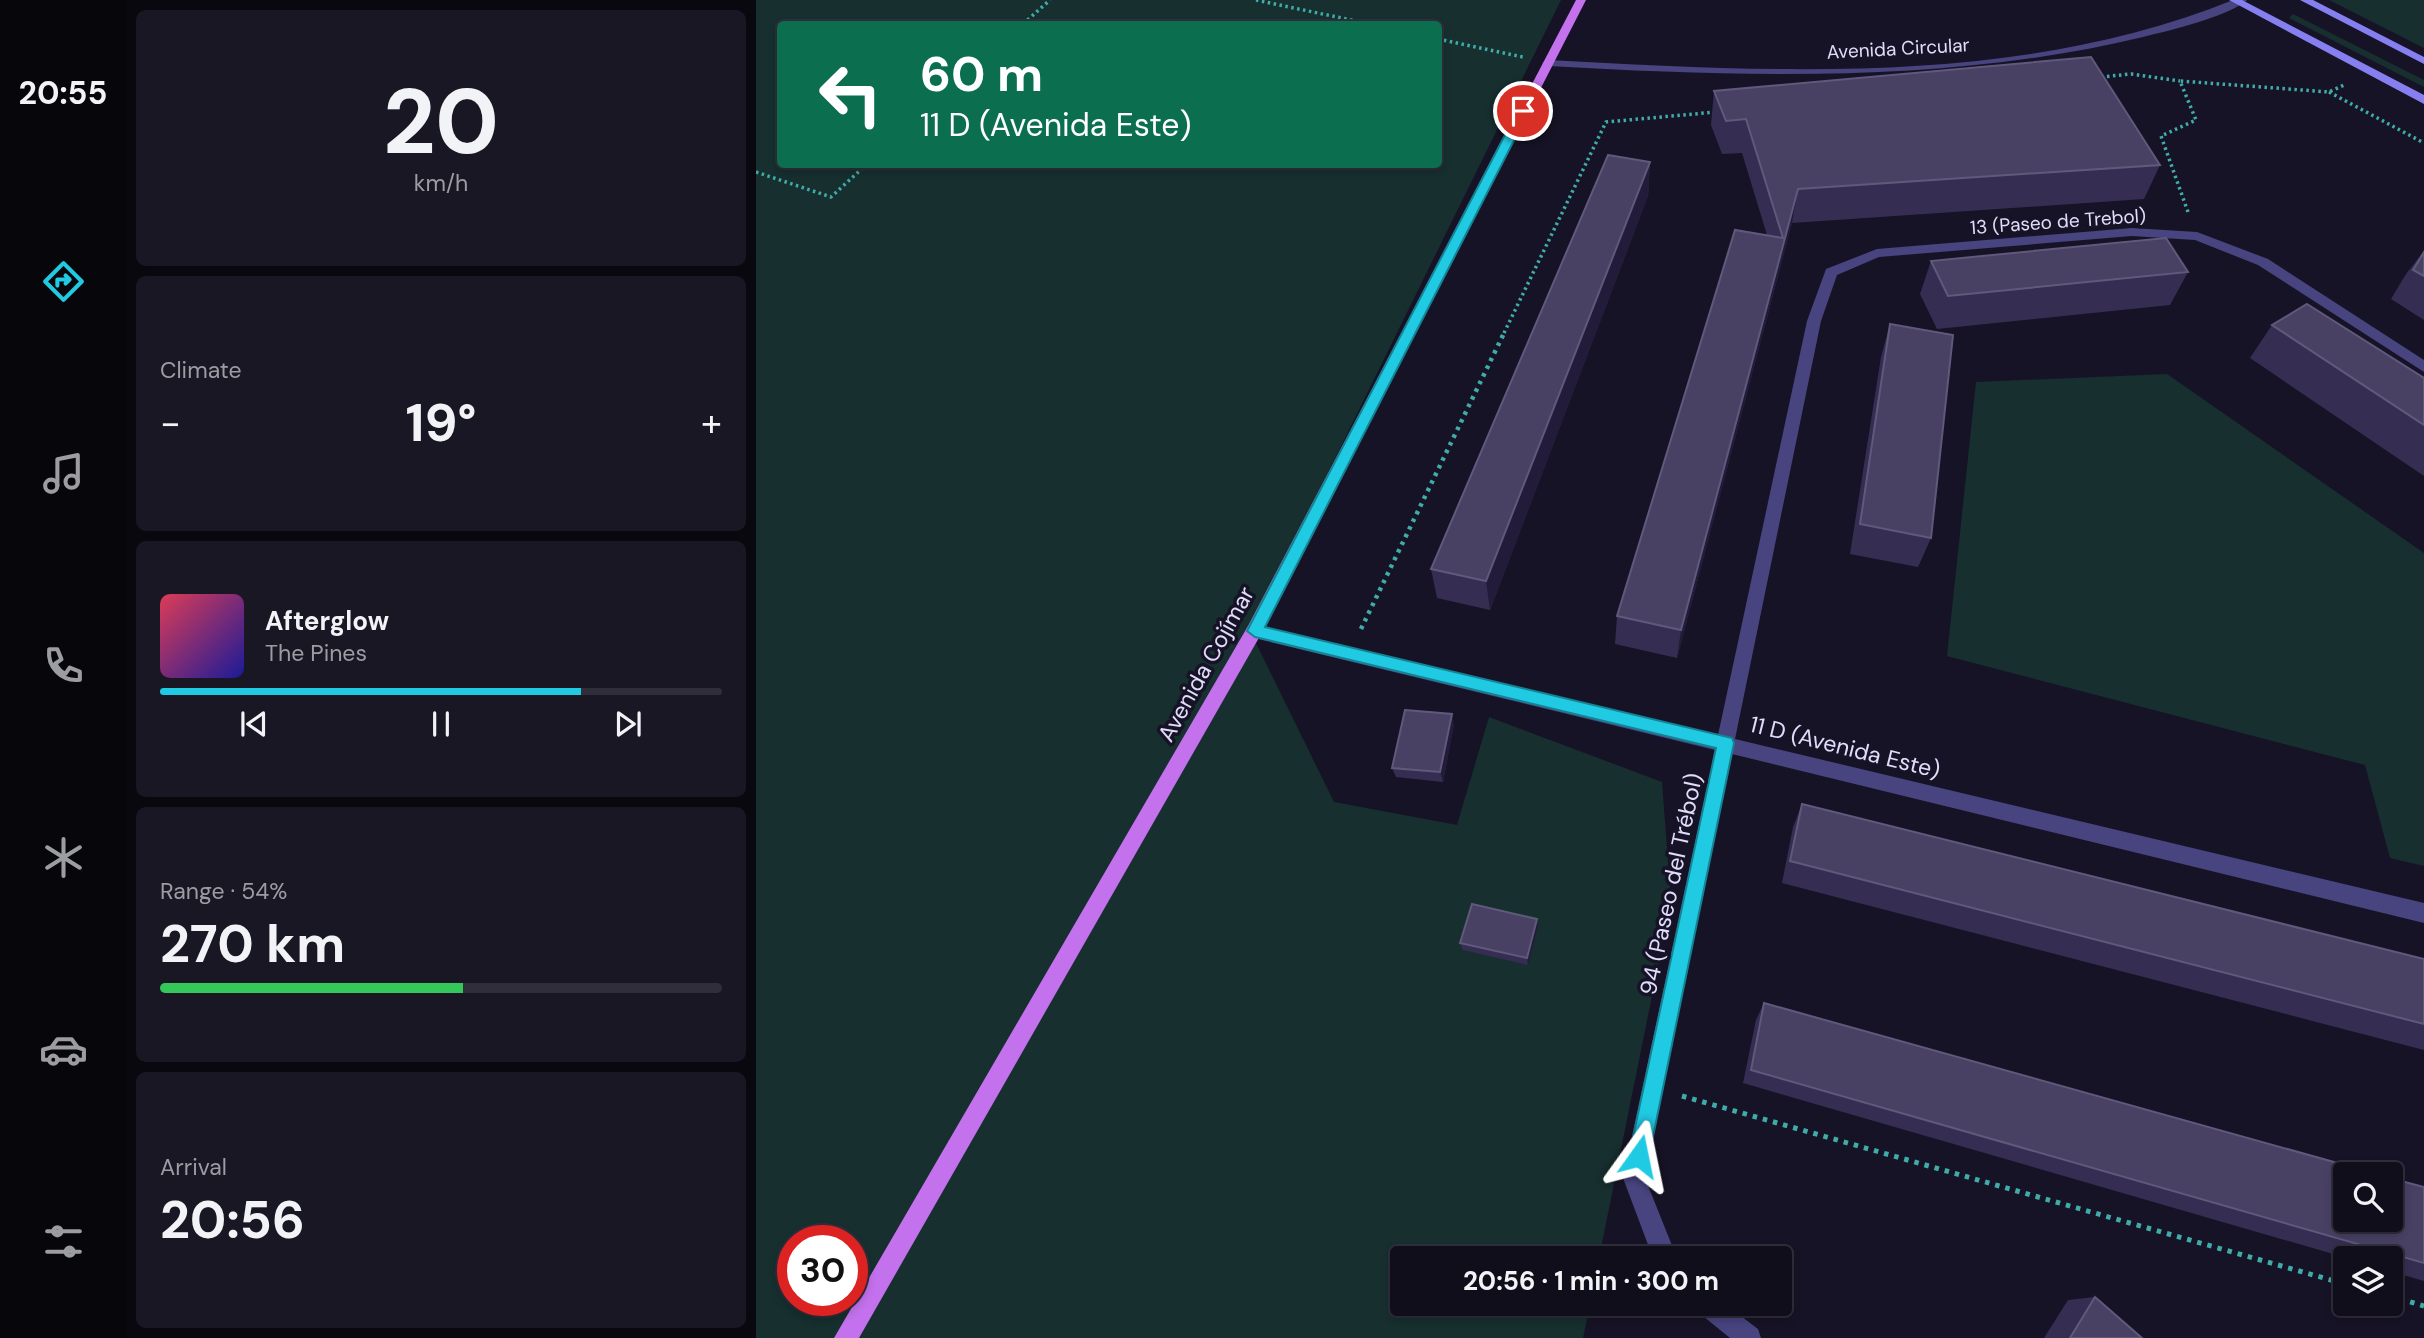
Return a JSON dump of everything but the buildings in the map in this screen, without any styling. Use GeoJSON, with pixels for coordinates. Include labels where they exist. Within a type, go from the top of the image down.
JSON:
{"type":"FeatureCollection","features":[{"type":"Feature","properties":{"kind":"main road","name":"Avenida Cojímar"},"geometry":{"type":"LineString","coordinates":[[846,1338],[1255,631],[1581,0]]}},
{"type":"Feature","properties":{"kind":"main road"},"geometry":{"type":"LineString","coordinates":[[2305,0],[2424,61]]}},
{"type":"Feature","properties":{"kind":"main road"},"geometry":{"type":"LineString","coordinates":[[2238,1],[2424,100]]}},
{"type":"Feature","properties":{"kind":"street","name":"Avenida Circular"},"geometry":{"type":"LineString","coordinates":[[1548,63],[1699,72],[1925,68],[2074,50],[2169,28],[2238,1]]}},
{"type":"Feature","properties":{"kind":"street","name":"13 (Paseo de Trebol)"},"geometry":{"type":"LineString","coordinates":[[1831,272],[1877,253],[2132,232],[2197,236],[2263,262],[2424,367]]}},
{"type":"Feature","properties":{"kind":"street","name":"94 (Paseo del Trébol)"},"geometry":{"type":"LineString","coordinates":[[1660,1246],[1634,1178],[1814,321],[1831,272]]}},
{"type":"Feature","properties":{"kind":"street","name":"11 D (Avenida Este)"},"geometry":{"type":"LineString","coordinates":[[1255,631],[2424,913]]}},
{"type":"Feature","properties":{"kind":"street"},"geometry":{"type":"LineString","coordinates":[[1721,1316],[1749,1338]]}},
{"type":"Feature","properties":{"kind":"path"},"geometry":{"type":"LineString","coordinates":[[1026,21],[1051,0]]}},
{"type":"Feature","properties":{"kind":"path"},"geometry":{"type":"LineString","coordinates":[[1256,0],[1356,21]]}},
{"type":"Feature","properties":{"kind":"path"},"geometry":{"type":"LineString","coordinates":[[1442,40],[1548,63]]}},
{"type":"Feature","properties":{"kind":"path"},"geometry":{"type":"LineString","coordinates":[[2329,92],[2371,72]]}},
{"type":"Feature","properties":{"kind":"path"},"geometry":{"type":"LineString","coordinates":[[2090,78],[2131,75],[2329,92],[2424,143]]}},
{"type":"Feature","properties":{"kind":"path"},"geometry":{"type":"LineString","coordinates":[[2180,81],[2196,120],[2161,136],[2197,236]]}},
{"type":"Feature","properties":{"kind":"path"},"geometry":{"type":"LineString","coordinates":[[1349,653],[1606,122],[1717,112]]}},
{"type":"Feature","properties":{"kind":"path"},"geometry":{"type":"LineString","coordinates":[[756,172],[831,197],[863,168]]}},
{"type":"Feature","properties":{"kind":"path"},"geometry":{"type":"LineString","coordinates":[[1654,1088],[2333,1281]]}},
{"type":"Feature","properties":{"kind":"path"},"geometry":{"type":"LineString","coordinates":[[2403,1300],[2424,1306]]}},
{"type":"Feature","properties":{"kind":"green space"},"geometry":{"type":"Polygon","coordinates":[[[756,0],[1561,0],[1250,631],[1334,802],[1457,825],[1489,717],[1662,782],[1671,902],[1601,1246],[1390,1246],[1390,1316],[1588,1316],[1583,1338],[756,1338],[756,0]]]}},
{"type":"Feature","properties":{"kind":"green space"},"geometry":{"type":"Polygon","coordinates":[[[2329,0],[2424,0],[2424,48],[2329,0]]]}},
{"type":"Feature","properties":{"kind":"green space"},"geometry":{"type":"Polygon","coordinates":[[[2293,14],[2424,80],[2424,87],[2289,18],[2293,14]]]}},
{"type":"Feature","properties":{"kind":"green space"},"geometry":{"type":"Polygon","coordinates":[[[2167,374],[2424,553],[2424,866],[2390,858],[2365,765],[1947,656],[1976,382],[2167,374]]]}},
{"type":"Feature","properties":{"kind":"route"},"geometry":{"type":"LineString","coordinates":[[1523,111],[1255,631],[1726,743],[1639,1156]]}}]}
